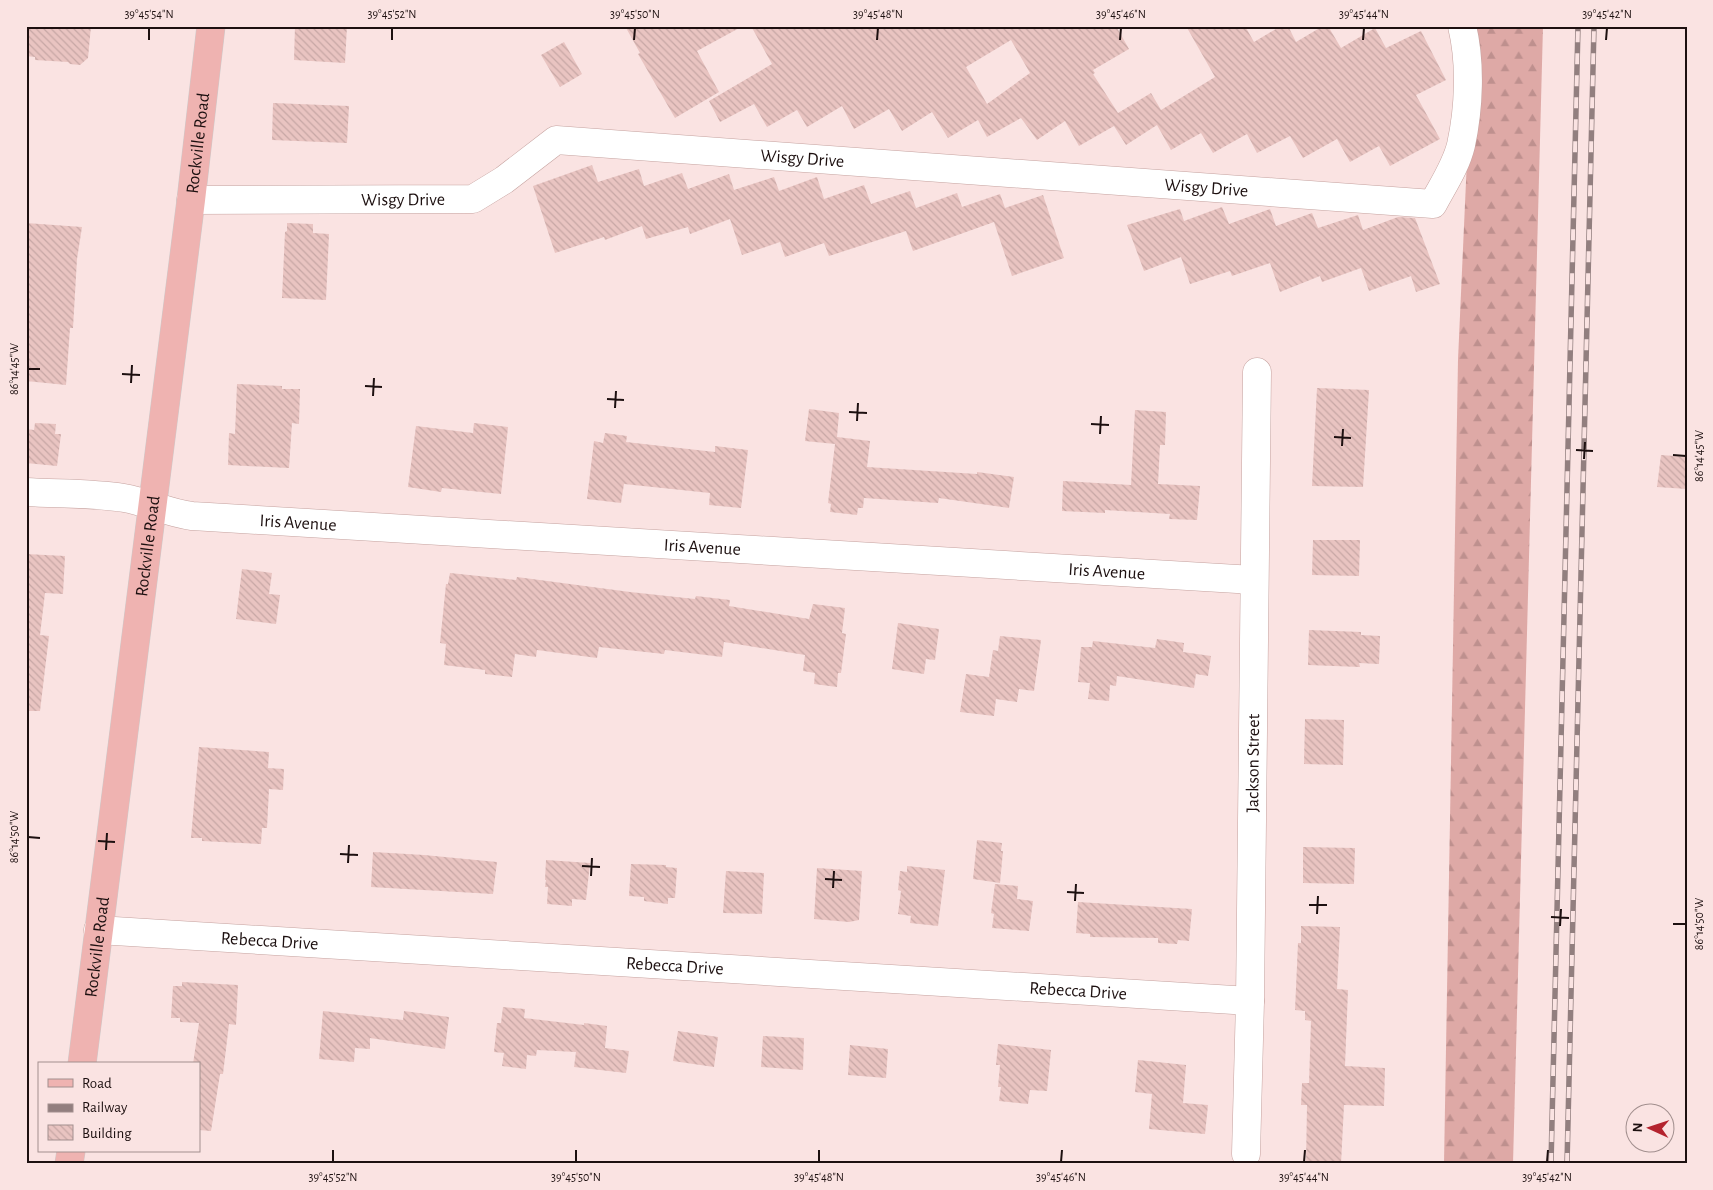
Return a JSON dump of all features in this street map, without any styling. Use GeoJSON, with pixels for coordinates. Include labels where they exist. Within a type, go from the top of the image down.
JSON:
{"type":"FeatureCollection","features":[{"type":"Feature","properties":{"kind":"main road","name":"Rockville Road"},"geometry":{"type":"LineString","coordinates":[[82,1062],[153,506],[211,26]]}},
{"type":"Feature","properties":{"kind":"street","name":"Wisgy Drive"},"geometry":{"type":"LineString","coordinates":[[191,200],[474,199],[504,180],[556,140],[1433,204],[1449,176],[1460,146],[1467,100],[1467,46],[1462,26]]}},
{"type":"Feature","properties":{"kind":"street","name":"Jackson Street"},"geometry":{"type":"LineString","coordinates":[[1246,1154],[1250,1001],[1257,372]]}},
{"type":"Feature","properties":{"kind":"street","name":"Iris Avenue"},"geometry":{"type":"LineString","coordinates":[[26,492],[122,498],[170,512],[192,516],[1254,580]]}},
{"type":"Feature","properties":{"kind":"street","name":"Rebecca Drive"},"geometry":{"type":"LineString","coordinates":[[98,930],[1250,1001]]}},
{"type":"Feature","properties":{"kind":"green space"},"geometry":{"type":"Polygon","coordinates":[[[1473,26],[1543,26],[1513,1164],[1444,1164],[1458,360],[1473,26]]]}},
{"type":"Feature","properties":{"kind":"building"},"geometry":{"type":"Polygon","coordinates":[[[26,26],[91,26],[88,58],[80,65],[68,62],[35,60],[35,57],[26,56],[26,26]]]}},
{"type":"Feature","properties":{"kind":"building"},"geometry":{"type":"Polygon","coordinates":[[[295,26],[347,26],[345,63],[294,60],[295,26]]]}},
{"type":"Feature","properties":{"kind":"building"},"geometry":{"type":"Polygon","coordinates":[[[625,26],[743,26],[697,51],[719,92],[675,118],[638,54],[640,53],[625,26]]]}},
{"type":"Feature","properties":{"kind":"building"},"geometry":{"type":"Polygon","coordinates":[[[751,26],[1116,26],[1129,49],[1093,70],[1095,73],[1093,74],[1118,113],[1151,93],[1161,110],[1215,77],[1186,26],[1245,26],[1254,42],[1281,26],[1288,26],[1296,42],[1323,26],[1328,26],[1341,48],[1375,28],[1386,48],[1421,31],[1446,80],[1416,95],[1440,139],[1390,166],[1379,146],[1350,162],[1337,139],[1303,158],[1290,136],[1257,153],[1247,134],[1213,153],[1201,133],[1171,150],[1157,125],[1126,145],[1114,126],[1079,146],[1065,121],[1037,140],[1021,118],[987,137],[978,120],[948,138],[932,112],[902,131],[889,109],[854,129],[842,106],[807,127],[797,110],[767,127],[754,104],[720,122],[709,101],[772,64],[751,26]],[[1011,40],[966,67],[987,104],[1030,73],[1011,40]]]}},
{"type":"Feature","properties":{"kind":"building"},"geometry":{"type":"Polygon","coordinates":[[[564,42],[582,74],[560,87],[541,55],[564,42]]]}},
{"type":"Feature","properties":{"kind":"building"},"geometry":{"type":"Polygon","coordinates":[[[273,103],[349,106],[347,143],[272,140],[273,103]]]}},
{"type":"Feature","properties":{"kind":"building"},"geometry":{"type":"Polygon","coordinates":[[[592,165],[598,182],[639,169],[644,186],[682,173],[688,189],[729,174],[734,190],[774,177],[779,191],[817,177],[824,199],[864,185],[871,204],[910,191],[916,208],[957,193],[962,207],[1000,194],[1005,208],[1043,195],[1064,258],[1012,276],[994,222],[913,251],[906,231],[829,256],[824,243],[785,257],[780,242],[742,255],[730,219],[690,234],[688,227],[646,239],[642,226],[605,240],[604,237],[555,253],[533,186],[592,165]]]}},
{"type":"Feature","properties":{"kind":"building"},"geometry":{"type":"Polygon","coordinates":[[[1222,207],[1229,224],[1270,209],[1276,226],[1312,213],[1318,228],[1358,215],[1363,230],[1398,217],[1415,218],[1440,284],[1416,292],[1411,276],[1369,291],[1361,268],[1322,282],[1320,276],[1280,292],[1270,263],[1232,276],[1230,271],[1190,284],[1181,257],[1144,271],[1127,225],[1180,209],[1184,221],[1222,207]]]}},
{"type":"Feature","properties":{"kind":"building"},"geometry":{"type":"Polygon","coordinates":[[[26,223],[82,227],[77,259],[73,328],[70,328],[66,385],[26,381],[26,223]]]}},
{"type":"Feature","properties":{"kind":"building"},"geometry":{"type":"Polygon","coordinates":[[[287,223],[313,224],[313,233],[329,234],[326,300],[282,298],[287,223]]]}},
{"type":"Feature","properties":{"kind":"building"},"geometry":{"type":"Polygon","coordinates":[[[237,384],[282,386],[282,389],[300,389],[299,424],[292,423],[289,468],[228,465],[229,433],[235,434],[237,384]]]}},
{"type":"Feature","properties":{"kind":"building"},"geometry":{"type":"Polygon","coordinates":[[[1317,388],[1369,390],[1363,487],[1312,486],[1317,388]]]}},
{"type":"Feature","properties":{"kind":"building"},"geometry":{"type":"Polygon","coordinates":[[[809,409],[839,413],[837,437],[870,441],[867,467],[977,474],[977,472],[1014,477],[1009,508],[939,498],[938,503],[864,498],[863,508],[858,508],[857,515],[830,512],[831,504],[828,503],[835,444],[805,441],[809,409]]]}},
{"type":"Feature","properties":{"kind":"building"},"geometry":{"type":"Polygon","coordinates":[[[1135,410],[1166,412],[1165,445],[1160,445],[1158,484],[1200,486],[1197,520],[1169,519],[1170,514],[1105,510],[1105,513],[1062,511],[1063,481],[1131,485],[1135,410]]]}},
{"type":"Feature","properties":{"kind":"building"},"geometry":{"type":"Polygon","coordinates":[[[35,423],[56,424],[55,434],[61,434],[57,466],[26,463],[26,429],[34,430],[35,423]]]}},
{"type":"Feature","properties":{"kind":"building"},"geometry":{"type":"Polygon","coordinates":[[[474,423],[508,427],[501,494],[442,488],[441,492],[408,487],[416,426],[473,433],[474,423]]]}},
{"type":"Feature","properties":{"kind":"building"},"geometry":{"type":"Polygon","coordinates":[[[605,433],[627,436],[626,442],[715,452],[715,446],[748,450],[741,508],[709,505],[710,493],[624,484],[621,503],[587,499],[594,441],[603,443],[605,433]]]}},
{"type":"Feature","properties":{"kind":"building"},"geometry":{"type":"Polygon","coordinates":[[[1661,455],[1687,457],[1687,489],[1657,487],[1661,455]]]}},
{"type":"Feature","properties":{"kind":"building"},"geometry":{"type":"Polygon","coordinates":[[[1313,540],[1360,540],[1359,576],[1312,575],[1313,540]]]}},
{"type":"Feature","properties":{"kind":"building"},"geometry":{"type":"Polygon","coordinates":[[[26,554],[65,556],[63,594],[45,593],[40,635],[49,636],[40,711],[26,711],[26,554]]]}},
{"type":"Feature","properties":{"kind":"building"},"geometry":{"type":"Polygon","coordinates":[[[242,569],[272,573],[269,594],[280,595],[276,624],[236,619],[242,569]]]}},
{"type":"Feature","properties":{"kind":"building"},"geometry":{"type":"Polygon","coordinates":[[[450,573],[516,580],[517,577],[630,592],[695,599],[696,596],[730,600],[729,606],[809,619],[813,604],[845,608],[842,633],[846,634],[841,673],[838,673],[837,687],[814,684],[815,673],[803,671],[805,655],[724,642],[722,657],[665,650],[664,654],[599,647],[597,658],[537,650],[536,657],[515,654],[512,677],[485,674],[485,670],[444,665],[446,644],[440,643],[446,584],[448,584],[450,573]]]}},
{"type":"Feature","properties":{"kind":"building"},"geometry":{"type":"Polygon","coordinates":[[[898,623],[939,629],[935,660],[926,659],[924,674],[892,669],[898,623]]]}},
{"type":"Feature","properties":{"kind":"building"},"geometry":{"type":"Polygon","coordinates":[[[1309,630],[1361,632],[1361,635],[1380,636],[1379,664],[1359,663],[1360,667],[1308,665],[1309,630]]]}},
{"type":"Feature","properties":{"kind":"building"},"geometry":{"type":"Polygon","coordinates":[[[1000,636],[1041,640],[1034,691],[1019,689],[1017,702],[996,699],[994,716],[960,712],[966,674],[989,677],[993,650],[998,651],[1000,636]]]}},
{"type":"Feature","properties":{"kind":"building"},"geometry":{"type":"Polygon","coordinates":[[[1157,639],[1184,643],[1183,652],[1211,656],[1208,676],[1196,674],[1194,688],[1117,676],[1116,686],[1110,685],[1109,701],[1088,699],[1090,683],[1078,682],[1081,647],[1092,647],[1093,641],[1155,648],[1157,639]]]}},
{"type":"Feature","properties":{"kind":"building"},"geometry":{"type":"Polygon","coordinates":[[[1305,719],[1344,720],[1343,765],[1304,764],[1305,719]]]}},
{"type":"Feature","properties":{"kind":"building"},"geometry":{"type":"Polygon","coordinates":[[[199,747],[269,752],[268,768],[284,769],[283,790],[269,789],[267,828],[262,828],[261,844],[202,841],[202,838],[191,838],[199,747]]]}},
{"type":"Feature","properties":{"kind":"building"},"geometry":{"type":"Polygon","coordinates":[[[977,840],[1002,843],[1000,883],[973,879],[977,840]]]}},
{"type":"Feature","properties":{"kind":"building"},"geometry":{"type":"Polygon","coordinates":[[[1303,847],[1355,848],[1354,884],[1303,883],[1303,847]]]}},
{"type":"Feature","properties":{"kind":"building"},"geometry":{"type":"Polygon","coordinates":[[[373,852],[497,862],[493,894],[371,887],[373,852]]]}},
{"type":"Feature","properties":{"kind":"building"},"geometry":{"type":"Polygon","coordinates":[[[546,860],[590,863],[586,900],[572,899],[572,906],[547,904],[548,887],[545,887],[546,860]]]}},
{"type":"Feature","properties":{"kind":"building"},"geometry":{"type":"Polygon","coordinates":[[[631,864],[666,865],[666,867],[677,868],[675,898],[668,898],[668,904],[644,901],[644,897],[629,896],[631,864]]]}},
{"type":"Feature","properties":{"kind":"building"},"geometry":{"type":"Polygon","coordinates":[[[907,866],[945,870],[938,926],[910,923],[911,916],[898,914],[901,891],[898,890],[900,871],[907,872],[907,866]]]}},
{"type":"Feature","properties":{"kind":"building"},"geometry":{"type":"Polygon","coordinates":[[[817,868],[862,871],[859,920],[849,922],[814,919],[817,868]]]}},
{"type":"Feature","properties":{"kind":"building"},"geometry":{"type":"Polygon","coordinates":[[[726,871],[764,873],[762,914],[723,913],[726,871]]]}},
{"type":"Feature","properties":{"kind":"building"},"geometry":{"type":"Polygon","coordinates":[[[995,884],[1018,886],[1017,899],[1033,901],[1029,931],[992,928],[994,914],[991,913],[995,884]]]}},
{"type":"Feature","properties":{"kind":"building"},"geometry":{"type":"Polygon","coordinates":[[[1078,902],[1192,909],[1189,941],[1178,940],[1177,944],[1158,943],[1158,938],[1090,937],[1090,934],[1076,933],[1078,902]]]}},
{"type":"Feature","properties":{"kind":"building"},"geometry":{"type":"Polygon","coordinates":[[[1301,926],[1340,927],[1337,989],[1348,990],[1345,1066],[1385,1068],[1384,1106],[1344,1105],[1341,1164],[1306,1164],[1307,1105],[1301,1105],[1302,1083],[1309,1083],[1311,1021],[1305,1020],[1305,1011],[1295,1010],[1298,943],[1301,943],[1301,926]]]}},
{"type":"Feature","properties":{"kind":"building"},"geometry":{"type":"Polygon","coordinates":[[[182,982],[238,985],[236,1025],[229,1024],[223,1074],[220,1074],[211,1131],[200,1130],[200,1062],[193,1062],[199,1023],[180,1022],[180,1018],[171,1018],[173,986],[182,986],[182,982]]]}},
{"type":"Feature","properties":{"kind":"building"},"geometry":{"type":"Polygon","coordinates":[[[503,1007],[525,1009],[524,1018],[607,1026],[605,1048],[629,1051],[626,1073],[574,1067],[576,1052],[537,1050],[536,1056],[527,1055],[526,1069],[502,1066],[504,1053],[494,1052],[497,1023],[501,1023],[503,1007]]]}},
{"type":"Feature","properties":{"kind":"building"},"geometry":{"type":"Polygon","coordinates":[[[323,1011],[403,1020],[404,1011],[449,1017],[445,1049],[370,1038],[370,1049],[355,1048],[354,1062],[319,1059],[323,1011]]]}},
{"type":"Feature","properties":{"kind":"building"},"geometry":{"type":"Polygon","coordinates":[[[678,1031],[718,1037],[714,1067],[673,1061],[678,1031]]]}},
{"type":"Feature","properties":{"kind":"building"},"geometry":{"type":"Polygon","coordinates":[[[763,1036],[804,1038],[803,1070],[761,1067],[763,1036]]]}},
{"type":"Feature","properties":{"kind":"building"},"geometry":{"type":"Polygon","coordinates":[[[998,1044],[1051,1050],[1047,1091],[1030,1090],[1028,1104],[999,1101],[1001,1087],[998,1087],[1000,1065],[996,1065],[998,1044]]]}},
{"type":"Feature","properties":{"kind":"building"},"geometry":{"type":"Polygon","coordinates":[[[850,1045],[888,1049],[886,1078],[848,1075],[850,1045]]]}},
{"type":"Feature","properties":{"kind":"building"},"geometry":{"type":"Polygon","coordinates":[[[1138,1060],[1186,1065],[1183,1103],[1208,1105],[1205,1134],[1149,1129],[1152,1094],[1135,1092],[1138,1060]]]}},
{"type":"Feature","properties":{"kind":"railway"},"geometry":{"type":"LineString","coordinates":[[1551,1164],[1578,26]]}},
{"type":"Feature","properties":{"kind":"railway"},"geometry":{"type":"LineString","coordinates":[[1567,1164],[1594,26]]}}]}
